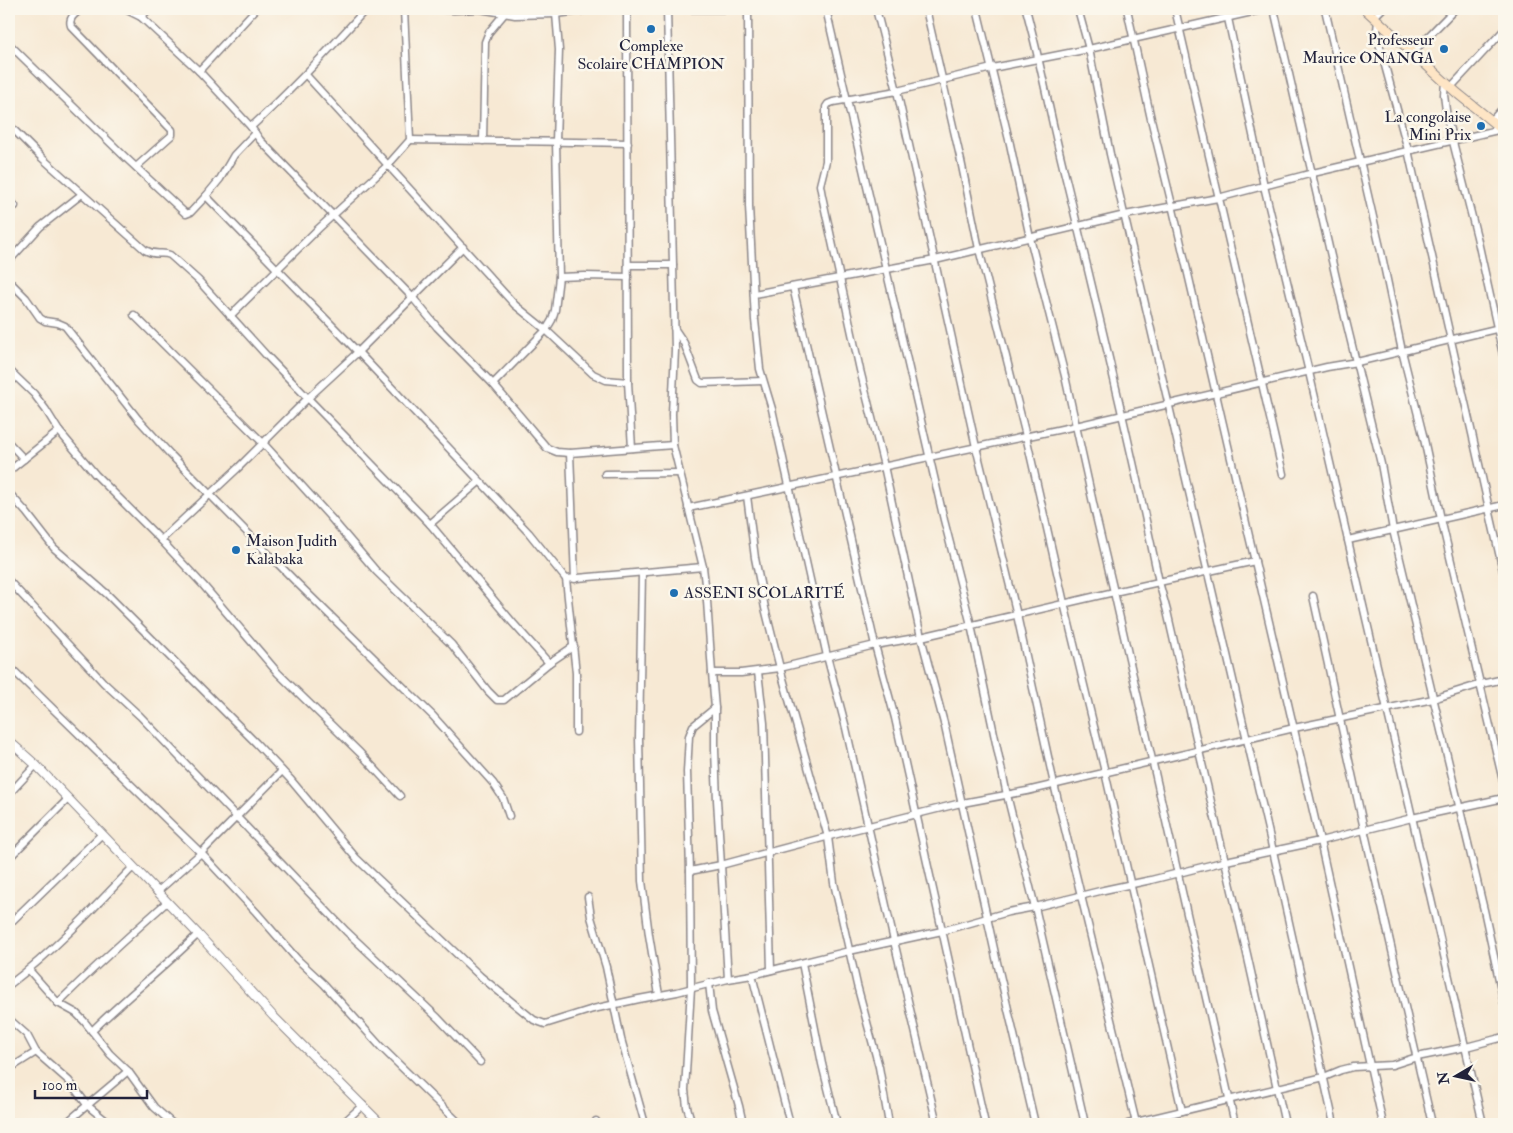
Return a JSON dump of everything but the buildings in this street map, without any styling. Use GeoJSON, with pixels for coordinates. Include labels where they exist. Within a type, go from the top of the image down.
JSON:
{"type":"FeatureCollection","features":[{"type":"Feature","properties":{"kind":"main road"},"geometry":{"type":"LineString","coordinates":[[1365,9],[1448,84],[1503,130]]}},
{"type":"Feature","properties":{"kind":"street"},"geometry":{"type":"LineString","coordinates":[[81,9],[71,17],[71,26],[172,130],[172,135],[136,167]]}},
{"type":"Feature","properties":{"kind":"street"},"geometry":{"type":"LineString","coordinates":[[125,9],[141,17],[199,71],[332,216],[413,298],[437,327],[493,384],[547,448],[557,452],[570,453],[673,444]]}},
{"type":"Feature","properties":{"kind":"street"},"geometry":{"type":"LineString","coordinates":[[141,17],[149,9]]}},
{"type":"Feature","properties":{"kind":"street"},"geometry":{"type":"LineString","coordinates":[[199,71],[256,9]]}},
{"type":"Feature","properties":{"kind":"street"},"geometry":{"type":"LineString","coordinates":[[9,44],[186,214],[191,212],[220,179],[234,155],[253,130],[366,9]]}},
{"type":"Feature","properties":{"kind":"street"},"geometry":{"type":"LineString","coordinates":[[230,316],[332,216],[387,166],[410,140],[404,9]]}},
{"type":"Feature","properties":{"kind":"street"},"geometry":{"type":"LineString","coordinates":[[430,9],[479,9],[515,15],[556,14],[595,9]]}},
{"type":"Feature","properties":{"kind":"street"},"geometry":{"type":"LineString","coordinates":[[627,9],[628,382],[632,448]]}},
{"type":"Feature","properties":{"kind":"street"},"geometry":{"type":"LineString","coordinates":[[635,9],[645,9]]}},
{"type":"Feature","properties":{"kind":"street"},"geometry":{"type":"LineString","coordinates":[[667,9],[674,328],[673,444],[703,567],[707,601],[715,708],[715,760],[728,979]]}},
{"type":"Feature","properties":{"kind":"street"},"geometry":{"type":"LineString","coordinates":[[678,9],[731,9]]}},
{"type":"Feature","properties":{"kind":"street"},"geometry":{"type":"LineString","coordinates":[[748,9],[749,206],[756,345],[763,382],[772,409],[827,656],[846,728],[937,1124]]}},
{"type":"Feature","properties":{"kind":"street"},"geometry":{"type":"LineString","coordinates":[[826,9],[971,626],[1007,795],[1085,1124]]}},
{"type":"Feature","properties":{"kind":"street"},"geometry":{"type":"LineString","coordinates":[[876,9],[1054,784],[1136,1123]]}},
{"type":"Feature","properties":{"kind":"street"},"geometry":{"type":"LineString","coordinates":[[926,9],[944,80],[979,249],[1026,436],[1182,1111]]}},
{"type":"Feature","properties":{"kind":"street"},"geometry":{"type":"LineString","coordinates":[[977,9],[1076,426],[1094,512],[1153,761],[1235,1124]]}},
{"type":"Feature","properties":{"kind":"street"},"geometry":{"type":"LineString","coordinates":[[1026,9],[1040,59],[1065,174],[1142,498],[1159,582],[1198,751],[1226,861],[1285,1124]]}},
{"type":"Feature","properties":{"kind":"street"},"geometry":{"type":"LineString","coordinates":[[1078,9],[1089,49],[1110,154],[1334,1124]]}},
{"type":"Feature","properties":{"kind":"street"},"geometry":{"type":"LineString","coordinates":[[1127,9],[1320,841],[1383,1124]]}},
{"type":"Feature","properties":{"kind":"street"},"geometry":{"type":"LineString","coordinates":[[1175,9],[1283,474]]}},
{"type":"Feature","properties":{"kind":"street"},"geometry":{"type":"LineString","coordinates":[[1226,9],[1264,186],[1309,372],[1483,1124]]}},
{"type":"Feature","properties":{"kind":"street"},"geometry":{"type":"LineString","coordinates":[[1035,1124],[945,727],[921,637],[820,185],[826,161],[826,107],[833,102],[896,91],[992,68],[1089,49],[1265,9]]}},
{"type":"Feature","properties":{"kind":"street"},"geometry":{"type":"LineString","coordinates":[[1274,9],[1381,464],[1393,530],[1484,910],[1504,1003]]}},
{"type":"Feature","properties":{"kind":"street"},"geometry":{"type":"LineString","coordinates":[[1325,9],[1402,351],[1504,785]]}},
{"type":"Feature","properties":{"kind":"street"},"geometry":{"type":"LineString","coordinates":[[1382,9],[1376,19],[1378,40],[1408,150],[1504,575]]}},
{"type":"Feature","properties":{"kind":"street"},"geometry":{"type":"LineString","coordinates":[[1413,52],[1455,9]]}},
{"type":"Feature","properties":{"kind":"street"},"geometry":{"type":"LineString","coordinates":[[483,141],[485,42],[489,32],[505,13]]}},
{"type":"Feature","properties":{"kind":"street"},"geometry":{"type":"LineString","coordinates":[[493,384],[546,330],[555,310],[559,277],[556,141],[559,50],[556,14]]}},
{"type":"Feature","properties":{"kind":"street"},"geometry":{"type":"LineString","coordinates":[[1504,30],[1448,84],[1444,105],[1501,328],[1504,358]]}},
{"type":"Feature","properties":{"kind":"street"},"geometry":{"type":"LineString","coordinates":[[306,75],[501,291],[593,374],[606,380],[628,382]]}},
{"type":"Feature","properties":{"kind":"street"},"geometry":{"type":"LineString","coordinates":[[1491,121],[1504,107]]}},
{"type":"Feature","properties":{"kind":"street"},"geometry":{"type":"LineString","coordinates":[[9,125],[42,158],[145,250],[158,255],[166,253],[170,255],[198,280],[230,316],[430,524],[513,623],[550,663]]}},
{"type":"Feature","properties":{"kind":"street"},"geometry":{"type":"LineString","coordinates":[[754,294],[935,260],[1125,215],[1218,198],[1408,150],[1503,130]]}},
{"type":"Feature","properties":{"kind":"street"},"geometry":{"type":"LineString","coordinates":[[410,140],[628,143]]}},
{"type":"Feature","properties":{"kind":"street"},"geometry":{"type":"LineString","coordinates":[[9,261],[40,227],[82,194]]}},
{"type":"Feature","properties":{"kind":"street"},"geometry":{"type":"LineString","coordinates":[[206,196],[358,352],[529,533],[566,579],[576,673],[576,732]]}},
{"type":"Feature","properties":{"kind":"street"},"geometry":{"type":"LineString","coordinates":[[9,199],[15,206]]}},
{"type":"Feature","properties":{"kind":"street"},"geometry":{"type":"LineString","coordinates":[[161,540],[358,352],[463,247]]}},
{"type":"Feature","properties":{"kind":"street"},"geometry":{"type":"LineString","coordinates":[[628,264],[673,265]]}},
{"type":"Feature","properties":{"kind":"street"},"geometry":{"type":"LineString","coordinates":[[559,277],[628,277]]}},
{"type":"Feature","properties":{"kind":"street"},"geometry":{"type":"LineString","coordinates":[[9,282],[26,298],[45,322],[58,323],[65,326],[138,419],[209,495],[294,581],[433,716],[493,783],[503,798],[509,816]]}},
{"type":"Feature","properties":{"kind":"street"},"geometry":{"type":"LineString","coordinates":[[793,287],[875,645],[895,718],[985,1124]]}},
{"type":"Feature","properties":{"kind":"street"},"geometry":{"type":"LineString","coordinates":[[134,315],[263,443],[376,571],[452,645],[496,700],[504,700],[574,646]]}},
{"type":"Feature","properties":{"kind":"street"},"geometry":{"type":"LineString","coordinates":[[674,328],[684,343],[698,380],[702,383],[763,382]]}},
{"type":"Feature","properties":{"kind":"street"},"geometry":{"type":"LineString","coordinates":[[688,508],[1122,416],[1501,328]]}},
{"type":"Feature","properties":{"kind":"street"},"geometry":{"type":"LineString","coordinates":[[9,370],[34,394],[59,431],[95,474],[203,585],[278,673],[400,796]]}},
{"type":"Feature","properties":{"kind":"street"},"geometry":{"type":"LineString","coordinates":[[9,471],[59,431]]}},
{"type":"Feature","properties":{"kind":"street"},"geometry":{"type":"LineString","coordinates":[[9,444],[24,459]]}},
{"type":"Feature","properties":{"kind":"street"},"geometry":{"type":"LineString","coordinates":[[570,453],[575,579]]}},
{"type":"Feature","properties":{"kind":"street"},"geometry":{"type":"LineString","coordinates":[[605,474],[680,473]]}},
{"type":"Feature","properties":{"kind":"street"},"geometry":{"type":"LineString","coordinates":[[430,524],[479,482]]}},
{"type":"Feature","properties":{"kind":"street"},"geometry":{"type":"LineString","coordinates":[[9,493],[54,548],[106,594],[206,692],[282,771],[356,858],[480,976],[534,1020],[545,1024],[593,1009],[677,992],[942,931],[1008,912],[1504,798]]}},
{"type":"Feature","properties":{"kind":"street"},"geometry":{"type":"LineString","coordinates":[[747,496],[755,558],[780,668],[828,837],[834,883],[849,951],[879,1066],[889,1124]]}},
{"type":"Feature","properties":{"kind":"street"},"geometry":{"type":"LineString","coordinates":[[1348,540],[1504,505]]}},
{"type":"Feature","properties":{"kind":"street"},"geometry":{"type":"LineString","coordinates":[[712,673],[758,672],[780,668],[875,645],[971,626],[1255,561]]}},
{"type":"Feature","properties":{"kind":"street"},"geometry":{"type":"LineString","coordinates":[[566,579],[703,567]]}},
{"type":"Feature","properties":{"kind":"street"},"geometry":{"type":"LineString","coordinates":[[642,573],[640,738],[642,881],[647,925],[659,995]]}},
{"type":"Feature","properties":{"kind":"street"},"geometry":{"type":"LineString","coordinates":[[9,581],[104,683],[140,716],[346,931],[438,1018],[480,1062]]}},
{"type":"Feature","properties":{"kind":"street"},"geometry":{"type":"LineString","coordinates":[[1313,596],[1364,830],[1432,1124]]}},
{"type":"Feature","properties":{"kind":"street"},"geometry":{"type":"LineString","coordinates":[[9,666],[201,853],[381,1047],[460,1124]]}},
{"type":"Feature","properties":{"kind":"street"},"geometry":{"type":"LineString","coordinates":[[758,672],[764,723],[771,970]]}},
{"type":"Feature","properties":{"kind":"street"},"geometry":{"type":"LineString","coordinates":[[690,871],[721,865],[962,803],[1007,795],[1294,728],[1433,699],[1480,684],[1504,680]]}},
{"type":"Feature","properties":{"kind":"street"},"geometry":{"type":"LineString","coordinates":[[692,1124],[685,1090],[690,988],[690,871],[687,772],[689,736],[693,726],[715,708]]}},
{"type":"Feature","properties":{"kind":"street"},"geometry":{"type":"LineString","coordinates":[[9,741],[36,764],[198,934],[273,1016],[381,1124]]}},
{"type":"Feature","properties":{"kind":"street"},"geometry":{"type":"LineString","coordinates":[[9,794],[36,764]]}},
{"type":"Feature","properties":{"kind":"street"},"geometry":{"type":"LineString","coordinates":[[157,892],[201,853],[282,771]]}},
{"type":"Feature","properties":{"kind":"street"},"geometry":{"type":"LineString","coordinates":[[9,858],[68,799]]}},
{"type":"Feature","properties":{"kind":"street"},"geometry":{"type":"LineString","coordinates":[[9,924],[102,834]]}},
{"type":"Feature","properties":{"kind":"street"},"geometry":{"type":"LineString","coordinates":[[9,985],[29,970],[133,867]]}},
{"type":"Feature","properties":{"kind":"street"},"geometry":{"type":"LineString","coordinates":[[588,897],[620,1039],[645,1124]]}},
{"type":"Feature","properties":{"kind":"street"},"geometry":{"type":"LineString","coordinates":[[58,1003],[91,970],[167,902]]}},
{"type":"Feature","properties":{"kind":"street"},"geometry":{"type":"LineString","coordinates":[[92,1031],[122,1002],[169,963],[198,934]]}},
{"type":"Feature","properties":{"kind":"street"},"geometry":{"type":"LineString","coordinates":[[802,963],[822,1064],[837,1124]]}},
{"type":"Feature","properties":{"kind":"street"},"geometry":{"type":"LineString","coordinates":[[29,970],[58,1003],[76,1013],[110,1054],[128,1071],[154,1107],[173,1124]]}},
{"type":"Feature","properties":{"kind":"street"},"geometry":{"type":"LineString","coordinates":[[752,975],[790,1124]]}},
{"type":"Feature","properties":{"kind":"street"},"geometry":{"type":"LineString","coordinates":[[708,984],[712,1011],[743,1124]]}},
{"type":"Feature","properties":{"kind":"street"},"geometry":{"type":"LineString","coordinates":[[9,1019],[27,1035],[36,1052],[69,1081],[88,1106],[110,1124]]}},
{"type":"Feature","properties":{"kind":"street"},"geometry":{"type":"LineString","coordinates":[[1128,1124],[1324,1077],[1353,1067],[1392,1065],[1417,1057],[1504,1037]]}},
{"type":"Feature","properties":{"kind":"street"},"geometry":{"type":"LineString","coordinates":[[9,1068],[36,1052]]}},
{"type":"Feature","properties":{"kind":"street"},"geometry":{"type":"LineString","coordinates":[[65,1124],[128,1071]]}},
{"type":"Feature","properties":{"kind":"street"},"geometry":{"type":"LineString","coordinates":[[342,1124],[363,1105]]}},
{"type":"Feature","properties":{"kind":"place","name":"Complexe Scolaire CHAMPION"},"geometry":{"type":"Point","coordinates":[651,29]}},
{"type":"Feature","properties":{"kind":"place","name":"Professeur Maurice ONANGA"},"geometry":{"type":"Point","coordinates":[1444,49]}},
{"type":"Feature","properties":{"kind":"place","name":"La congolaise Mini Prix"},"geometry":{"type":"Point","coordinates":[1481,126]}},
{"type":"Feature","properties":{"kind":"place","name":"Maison Judith Kalabaka"},"geometry":{"type":"Point","coordinates":[236,550]}},
{"type":"Feature","properties":{"kind":"place","name":"ASSENI SCOLARITÉ"},"geometry":{"type":"Point","coordinates":[674,593]}}]}
